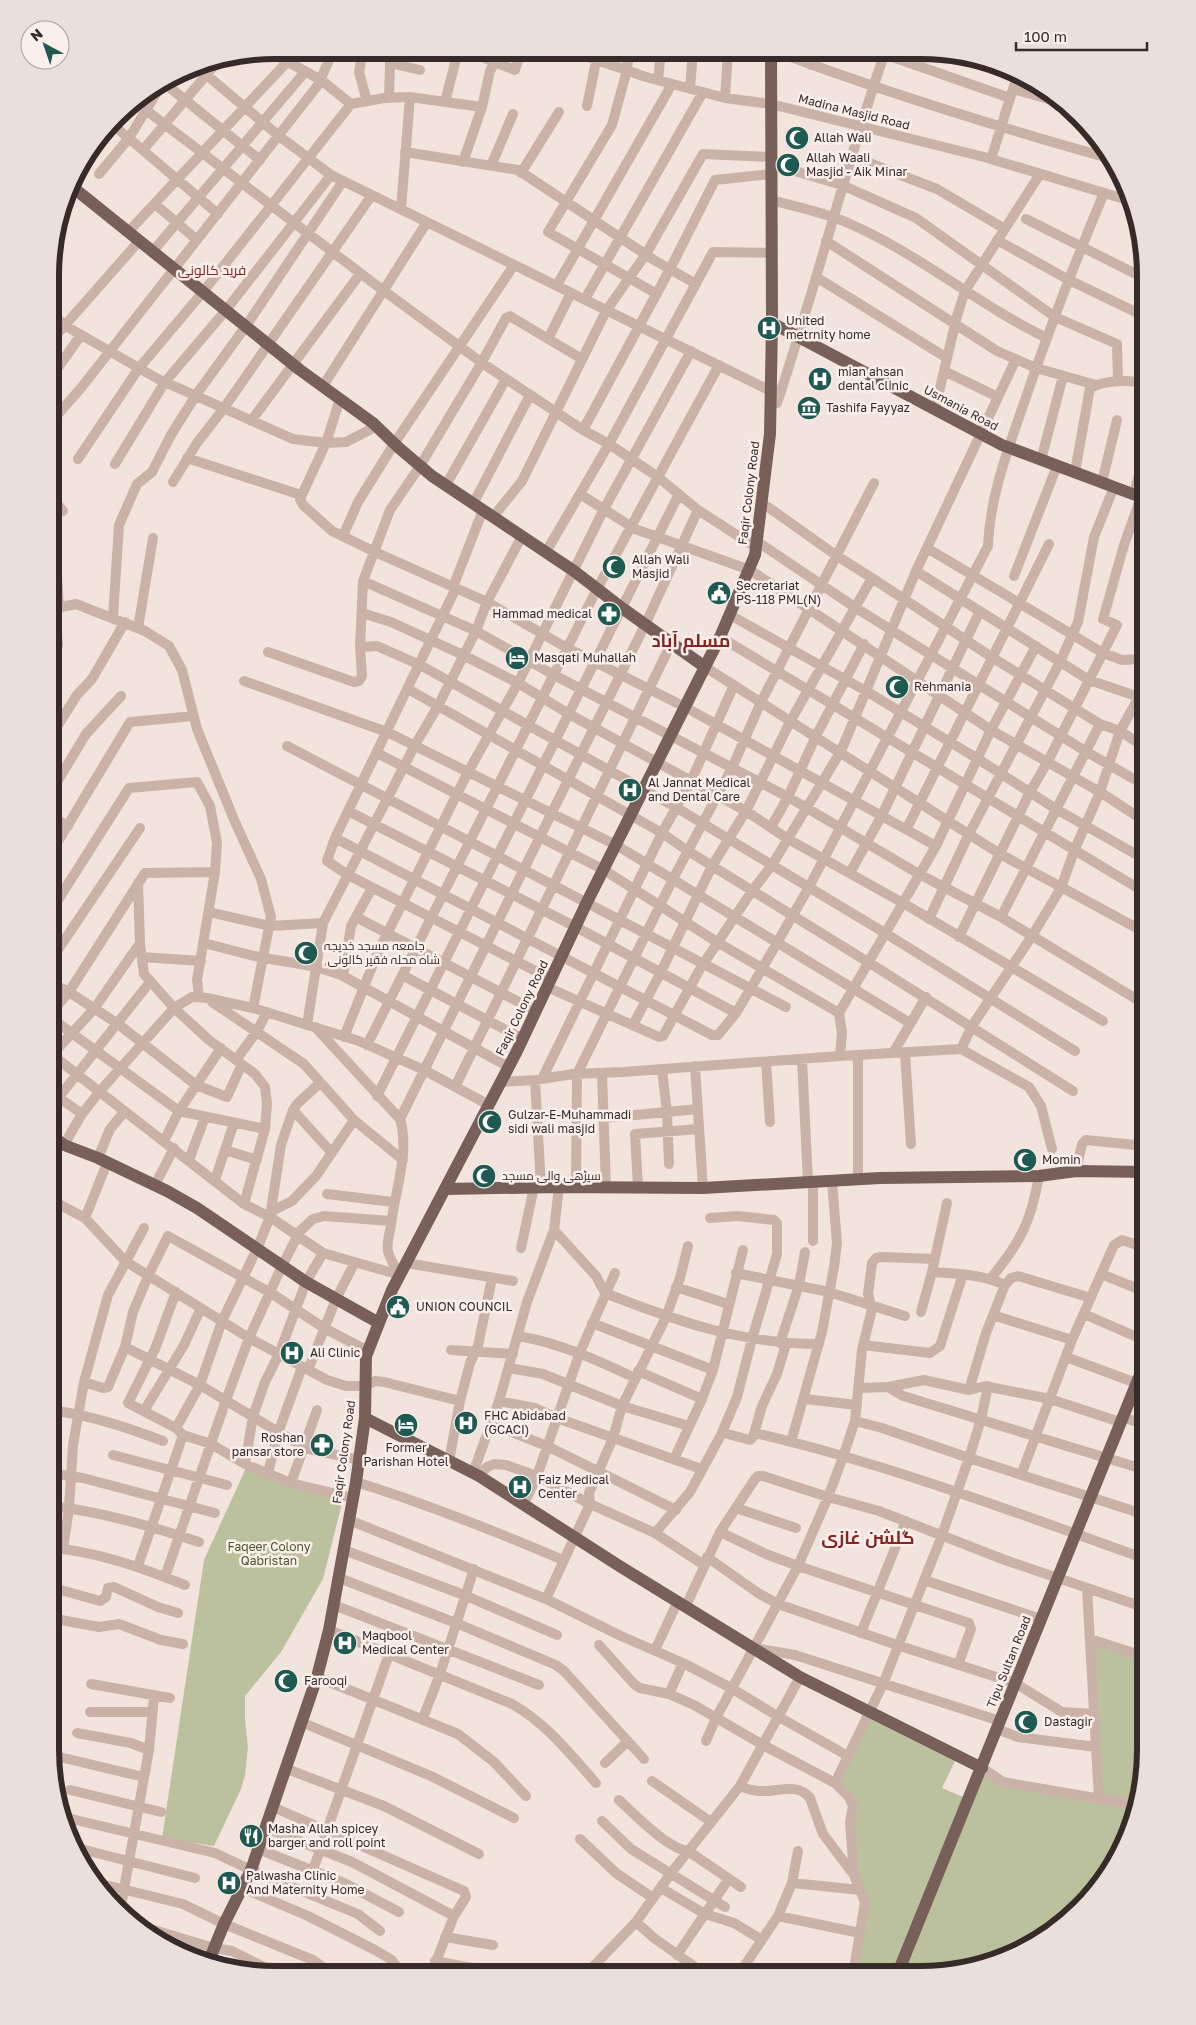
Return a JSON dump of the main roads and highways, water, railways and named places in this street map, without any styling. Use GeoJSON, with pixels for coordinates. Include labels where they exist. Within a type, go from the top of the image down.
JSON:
{"type":"FeatureCollection","features":[{"type":"Feature","properties":{"kind":"main road","name":"Faqir Colony Road"},"geometry":{"type":"LineString","coordinates":[[211,1957],[224,1924],[251,1870],[317,1677],[334,1605],[356,1482],[365,1418],[366,1356],[400,1275],[509,1067],[587,902],[720,637],[750,570],[758,545],[770,434],[772,59]]}},
{"type":"Feature","properties":{"kind":"main road"},"geometry":{"type":"LineString","coordinates":[[76,190],[294,365],[377,426],[394,444],[420,466],[574,571],[644,625],[705,666]]}},
{"type":"Feature","properties":{"kind":"main road","name":"Usmania Road"},"geometry":{"type":"LineString","coordinates":[[772,323],[1008,448],[1137,496]]}},
{"type":"Feature","properties":{"kind":"main road"},"geometry":{"type":"LineString","coordinates":[[59,1142],[155,1185],[197,1208],[306,1282],[379,1323]]}},
{"type":"Feature","properties":{"kind":"main road"},"geometry":{"type":"LineString","coordinates":[[446,1189],[559,1186],[703,1188],[858,1179],[1039,1176],[1076,1171],[1137,1172]]}},
{"type":"Feature","properties":{"kind":"main road","name":"Tipu Sultan Road"},"geometry":{"type":"LineString","coordinates":[[901,1966],[1090,1496],[1137,1385]]}},
{"type":"Feature","properties":{"kind":"main road"},"geometry":{"type":"LineString","coordinates":[[365,1418],[476,1474],[621,1567],[800,1677],[982,1768]]}},
{"type":"Feature","properties":{"kind":"place","name":"Allah Wali"},"geometry":{"type":"Point","coordinates":[797,138]}},
{"type":"Feature","properties":{"kind":"place","name":"Allah Waali Masjid - Aik Minar"},"geometry":{"type":"Point","coordinates":[788,165]}},
{"type":"Feature","properties":{"kind":"place","name":"United metrnity home"},"geometry":{"type":"Point","coordinates":[769,328]}},
{"type":"Feature","properties":{"kind":"place","name":"mian ahsan dental clinic"},"geometry":{"type":"Point","coordinates":[820,379]}},
{"type":"Feature","properties":{"kind":"place","name":"Tashifa Fayyaz"},"geometry":{"type":"Point","coordinates":[809,408]}},
{"type":"Feature","properties":{"kind":"place","name":"Allah Wali Masjid"},"geometry":{"type":"Point","coordinates":[614,567]}},
{"type":"Feature","properties":{"kind":"place","name":"Secretariat PS-118 PML(N)"},"geometry":{"type":"Point","coordinates":[719,593]}},
{"type":"Feature","properties":{"kind":"place","name":"Hammad medical"},"geometry":{"type":"Point","coordinates":[609,614]}},
{"type":"Feature","properties":{"kind":"place","name":"Masqati Muhallah"},"geometry":{"type":"Point","coordinates":[517,658]}},
{"type":"Feature","properties":{"kind":"place","name":"Rehmania"},"geometry":{"type":"Point","coordinates":[897,687]}},
{"type":"Feature","properties":{"kind":"place","name":"Al Jannat Medical and Dental Care"},"geometry":{"type":"Point","coordinates":[630,790]}},
{"type":"Feature","properties":{"kind":"place","name":"جامعہ مسجد خدیجہ ,شاہ محلہ فقیر کالونی"},"geometry":{"type":"Point","coordinates":[306,953]}},
{"type":"Feature","properties":{"kind":"place","name":"Gulzar-E-Muhammadi sidi wali masjid"},"geometry":{"type":"Point","coordinates":[490,1122]}},
{"type":"Feature","properties":{"kind":"place","name":"Momin"},"geometry":{"type":"Point","coordinates":[1025,1160]}},
{"type":"Feature","properties":{"kind":"place","name":"سیڑھی والی مسجد"},"geometry":{"type":"Point","coordinates":[484,1176]}},
{"type":"Feature","properties":{"kind":"place","name":"UNION COUNCIL"},"geometry":{"type":"Point","coordinates":[398,1307]}},
{"type":"Feature","properties":{"kind":"place","name":"Ali Clinic"},"geometry":{"type":"Point","coordinates":[292,1353]}},
{"type":"Feature","properties":{"kind":"place","name":"FHC Abidabad (GCACI)"},"geometry":{"type":"Point","coordinates":[466,1423]}},
{"type":"Feature","properties":{"kind":"place","name":"Former Parishan Hotel"},"geometry":{"type":"Point","coordinates":[406,1425]}},
{"type":"Feature","properties":{"kind":"place","name":"Roshan pansar store"},"geometry":{"type":"Point","coordinates":[322,1445]}},
{"type":"Feature","properties":{"kind":"place","name":"Faiz Medical Center"},"geometry":{"type":"Point","coordinates":[520,1487]}},
{"type":"Feature","properties":{"kind":"place","name":"Maqbool Medical Center"},"geometry":{"type":"Point","coordinates":[345,1643]}},
{"type":"Feature","properties":{"kind":"place","name":"Farooqi"},"geometry":{"type":"Point","coordinates":[286,1681]}},
{"type":"Feature","properties":{"kind":"place","name":"Dastagir"},"geometry":{"type":"Point","coordinates":[1026,1722]}},
{"type":"Feature","properties":{"kind":"place","name":"Masha Allah spicey barger and roll point"},"geometry":{"type":"Point","coordinates":[251,1836]}},
{"type":"Feature","properties":{"kind":"place","name":"Palwasha Clinic And Maternity Home"},"geometry":{"type":"Point","coordinates":[229,1883]}},
{"type":"Feature","properties":{"kind":"district","name":"فرید کالونی"},"geometry":{"type":"Point","coordinates":[212,270]}},
{"type":"Feature","properties":{"kind":"district","name":"مسلم آباد"},"geometry":{"type":"Point","coordinates":[691,641]}},
{"type":"Feature","properties":{"kind":"district","name":"گلشن غازی"},"geometry":{"type":"Point","coordinates":[868,1538]}},
{"type":"Feature","properties":{"kind":"park label","name":"Faqeer Colony Qabristan"},"geometry":{"type":"Point","coordinates":[269,1554]}}]}
